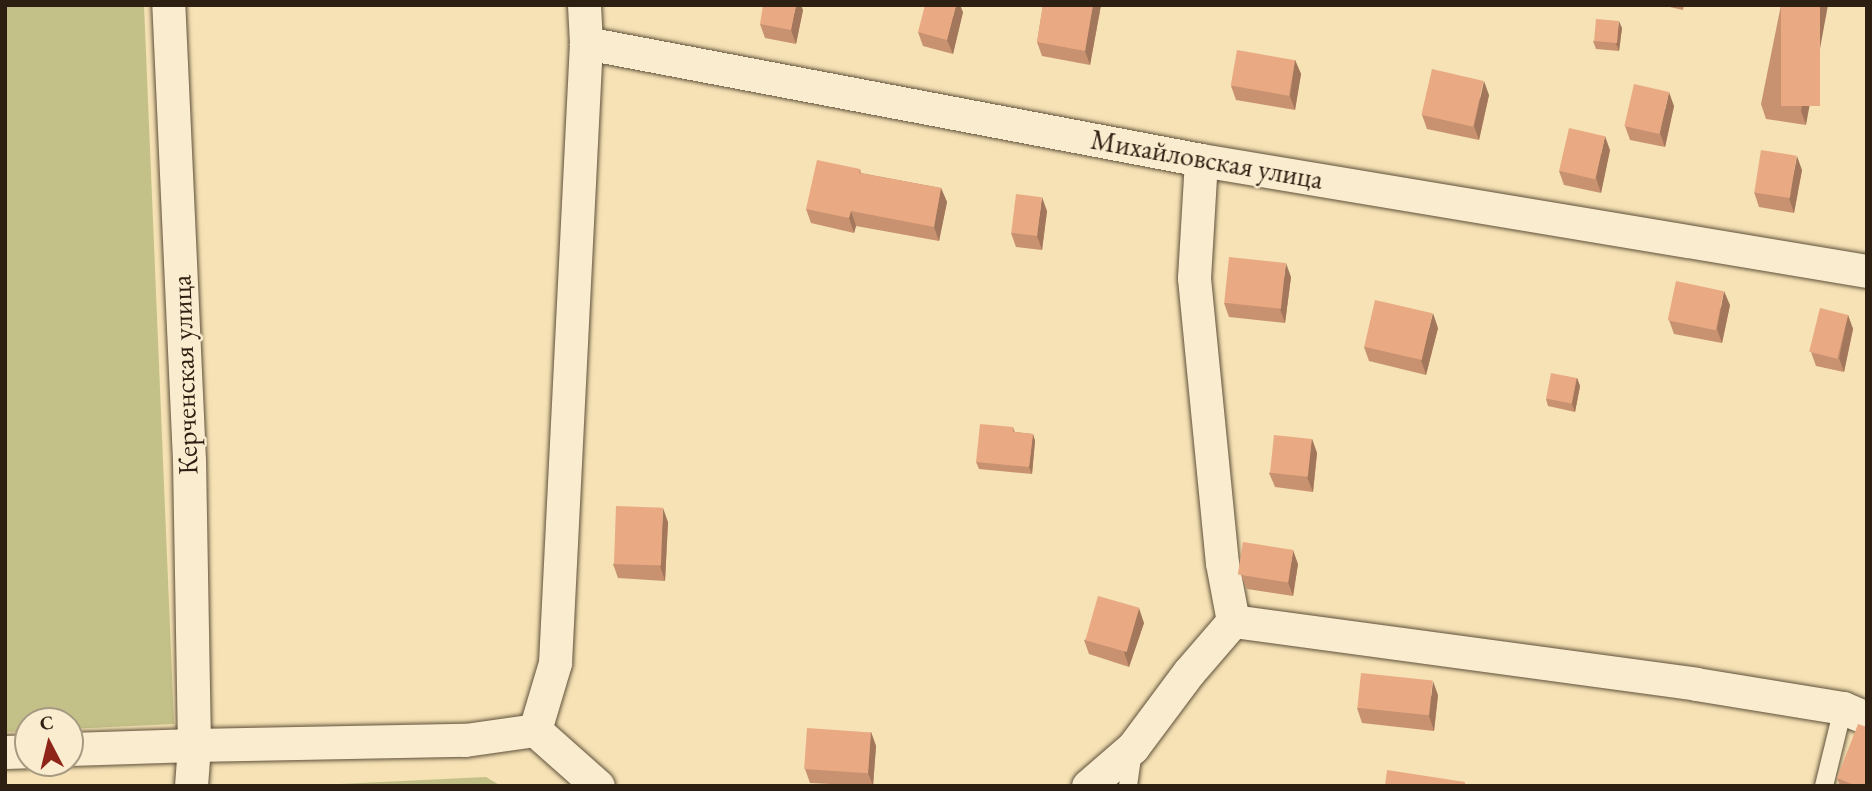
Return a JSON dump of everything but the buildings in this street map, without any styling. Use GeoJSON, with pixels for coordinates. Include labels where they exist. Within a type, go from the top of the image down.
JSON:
{"type":"FeatureCollection","features":[{"type":"Feature","properties":{"kind":"street","name":"Керченская улица"},"geometry":{"type":"LineString","coordinates":[[168,5],[189,460],[194,745],[191,786]]}},
{"type":"Feature","properties":{"kind":"street"},"geometry":{"type":"LineString","coordinates":[[535,730],[555,663],[586,43],[584,5]]}},
{"type":"Feature","properties":{"kind":"street","name":"Михайловская улица"},"geometry":{"type":"LineString","coordinates":[[586,43],[1202,160],[1867,271]]}},
{"type":"Feature","properties":{"kind":"street"},"geometry":{"type":"LineString","coordinates":[[1088,786],[1133,747],[1233,621],[1220,550],[1194,278],[1202,160]]}},
{"type":"Feature","properties":{"kind":"street"},"geometry":{"type":"LineString","coordinates":[[1233,621],[1696,684],[1855,713]]}},
{"type":"Feature","properties":{"kind":"street"},"geometry":{"type":"LineString","coordinates":[[84,749],[465,740],[535,730],[598,786]]}},
{"type":"Feature","properties":{"kind":"lane"},"geometry":{"type":"LineString","coordinates":[[1824,786],[1855,713]]}},
{"type":"Feature","properties":{"kind":"lane"},"geometry":{"type":"LineString","coordinates":[[1128,786],[1133,747]]}},
{"type":"Feature","properties":{"kind":"shaded area"},"geometry":{"type":"Polygon","coordinates":[[[5,5],[144,5],[174,724],[84,728],[84,707],[14,707],[14,732],[5,732],[5,5]]]}},
{"type":"Feature","properties":{"kind":"shaded area"},"geometry":{"type":"Polygon","coordinates":[[[486,777],[501,786],[298,786],[486,777]]]}}]}
